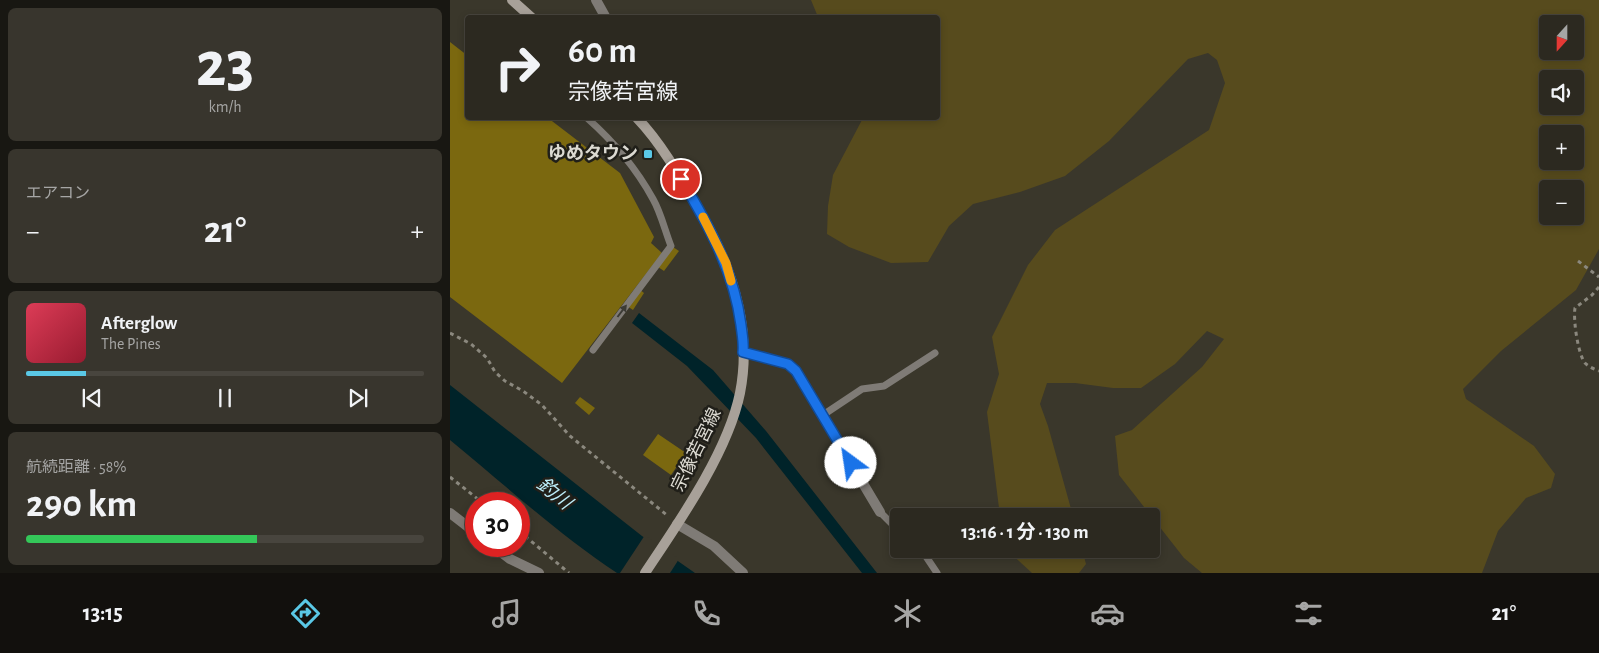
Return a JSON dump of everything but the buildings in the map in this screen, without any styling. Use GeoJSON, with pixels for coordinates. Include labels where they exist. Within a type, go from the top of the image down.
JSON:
{"type":"FeatureCollection","features":[{"type":"Feature","properties":{"kind":"main road"},"geometry":{"type":"LineString","coordinates":[[512,0],[529,15]]}},
{"type":"Feature","properties":{"kind":"main road","name":"宗像若宮線"},"geometry":{"type":"LineString","coordinates":[[638,120],[671,164],[694,201],[726,263],[739,307],[743,352],[740,392],[734,414],[720,448],[676,526],[646,573]]}},
{"type":"Feature","properties":{"kind":"street"},"geometry":{"type":"LineString","coordinates":[[596,0],[604,15]]}},
{"type":"Feature","properties":{"kind":"street"},"geometry":{"type":"LineString","coordinates":[[743,352],[788,364],[796,371],[880,512]]}},
{"type":"Feature","properties":{"kind":"street"},"geometry":{"type":"LineString","coordinates":[[450,513],[465,525]]}},
{"type":"Feature","properties":{"kind":"street"},"geometry":{"type":"LineString","coordinates":[[676,526],[714,546],[743,573]]}},
{"type":"Feature","properties":{"kind":"street"},"geometry":{"type":"LineString","coordinates":[[506,557],[539,573]]}},
{"type":"Feature","properties":{"kind":"lane"},"geometry":{"type":"LineString","coordinates":[[590,120],[631,165],[650,193],[671,246],[593,350]]}},
{"type":"Feature","properties":{"kind":"lane"},"geometry":{"type":"LineString","coordinates":[[823,415],[862,389],[884,386],[935,352]]}},
{"type":"Feature","properties":{"kind":"lane"},"geometry":{"type":"LineString","coordinates":[[880,512],[890,522]]}},
{"type":"Feature","properties":{"kind":"lane"},"geometry":{"type":"LineString","coordinates":[[927,558],[937,573]]}},
{"type":"Feature","properties":{"kind":"path"},"geometry":{"type":"LineString","coordinates":[[1578,261],[1599,277]]}},
{"type":"Feature","properties":{"kind":"path"},"geometry":{"type":"LineString","coordinates":[[1599,287],[1575,308],[1574,312],[1575,325],[1584,361],[1590,367],[1599,371]]}},
{"type":"Feature","properties":{"kind":"path"},"geometry":{"type":"LineString","coordinates":[[450,332],[471,344],[487,358],[495,372],[505,381],[542,405],[570,436],[676,526]]}},
{"type":"Feature","properties":{"kind":"path"},"geometry":{"type":"LineString","coordinates":[[450,477],[469,492]]}},
{"type":"Feature","properties":{"kind":"path"},"geometry":{"type":"LineString","coordinates":[[530,540],[569,573]]}},
{"type":"Feature","properties":{"kind":"shaded area"},"geometry":{"type":"Polygon","coordinates":[[[811,0],[1599,0],[1599,249],[1576,290],[1501,351],[1463,389],[1466,399],[1534,446],[1555,474],[1551,488],[1526,498],[1498,531],[1482,573],[1202,573],[1184,558],[1160,527],[1160,508],[1145,508],[1119,475],[1115,436],[1132,430],[1202,367],[1224,339],[1207,331],[1175,364],[1141,388],[1047,383],[1040,404],[1071,508],[999,508],[987,412],[999,374],[992,337],[1028,265],[1055,230],[1209,130],[1225,83],[1217,60],[1208,53],[1188,59],[1109,141],[1065,176],[1020,192],[973,204],[949,226],[928,262],[891,263],[849,247],[827,234],[828,206],[833,175],[862,120],[940,120],[940,15],[817,15],[811,0]]]}},
{"type":"Feature","properties":{"kind":"shaded area"},"geometry":{"type":"Polygon","coordinates":[[[1016,558],[1084,558],[1086,564],[1079,573],[1032,573],[1016,558]]]}},
{"type":"Feature","properties":{"kind":"water"},"geometry":{"type":"Polygon","coordinates":[[[639,313],[713,370],[766,431],[877,573],[862,573],[756,438],[687,366],[632,323],[639,313]]]}},
{"type":"Feature","properties":{"kind":"water","name":"釣川"},"geometry":{"type":"Polygon","coordinates":[[[450,385],[642,536],[695,573],[617,573],[530,507],[530,492],[512,492],[450,440],[450,385]]]}},
{"type":"Feature","properties":{"kind":"pier"},"geometry":{"type":"Polygon","coordinates":[[[645,535],[679,559],[670,573],[620,573],[645,535]]]}},
{"type":"Feature","properties":{"kind":"slow traffic"},"geometry":{"type":"LineString","coordinates":[[703,217],[726,263],[731,281]]}},
{"type":"Feature","properties":{"kind":"place","name":"ゆめタウン"},"geometry":{"type":"Point","coordinates":[648,154]}},
{"type":"Feature","properties":{"kind":"route"},"geometry":{"type":"LineString","coordinates":[[681,179],[706,222],[726,263],[739,307],[744,346],[743,352],[788,364],[796,371],[851,463]]}}]}
